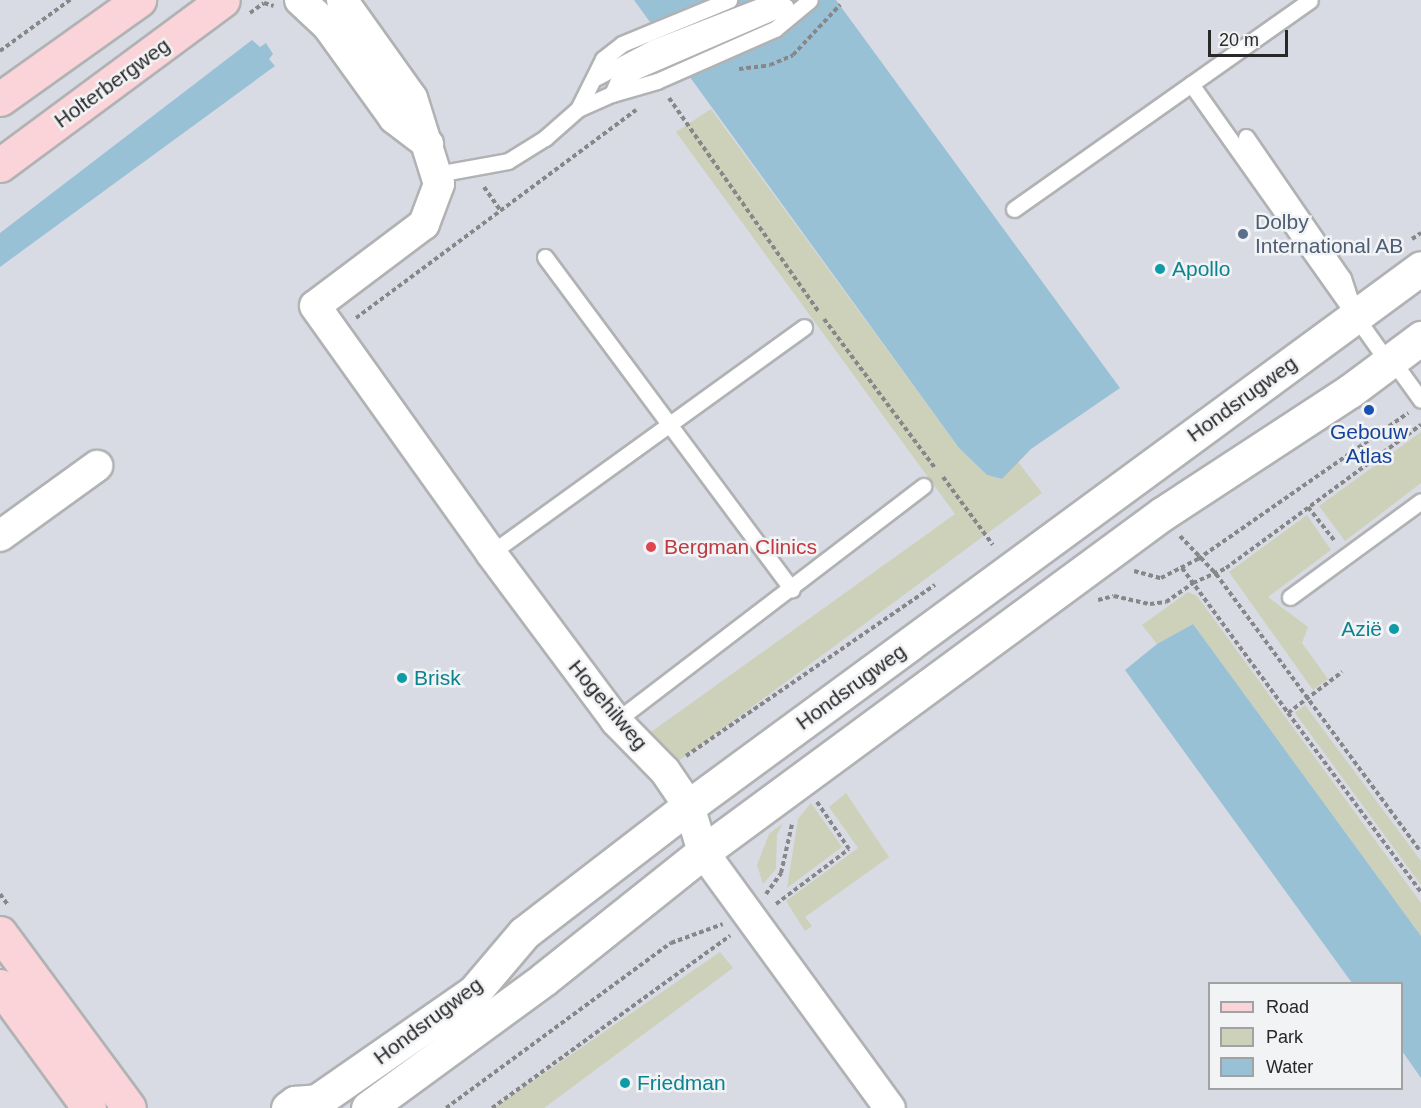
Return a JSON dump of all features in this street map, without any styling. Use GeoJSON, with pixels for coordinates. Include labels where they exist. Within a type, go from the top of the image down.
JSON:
{"type":"FeatureCollection","features":[{"type":"Feature","properties":{"kind":"main road"},"geometry":{"type":"LineString","coordinates":[[0,99],[138,0]]}},
{"type":"Feature","properties":{"kind":"main road","name":"Holterbergweg"},"geometry":{"type":"LineString","coordinates":[[0,165],[223,0]]}},
{"type":"Feature","properties":{"kind":"main road"},"geometry":{"type":"LineString","coordinates":[[0,933],[129,1108]]}},
{"type":"Feature","properties":{"kind":"main road"},"geometry":{"type":"LineString","coordinates":[[0,986],[87,1107]]}},
{"type":"Feature","properties":{"kind":"street"},"geometry":{"type":"LineString","coordinates":[[300,0],[327,25],[394,118],[428,144]]}},
{"type":"Feature","properties":{"kind":"street"},"geometry":{"type":"LineString","coordinates":[[342,0],[412,98],[437,174]]}},
{"type":"Feature","properties":{"kind":"street","name":"Hogehilweg"},"geometry":{"type":"LineString","coordinates":[[437,174],[434,205],[424,224],[315,306],[491,553],[616,721],[665,771],[689,806],[703,852],[747,917],[890,1108]]}},
{"type":"Feature","properties":{"kind":"street","name":"Hondsrugweg"},"geometry":{"type":"LineString","coordinates":[[288,1108],[295,1103],[317,1101],[474,992],[524,933],[689,806],[1421,268]]}},
{"type":"Feature","properties":{"kind":"street","name":"Hondsrugweg"},"geometry":{"type":"LineString","coordinates":[[368,1108],[544,979],[703,852],[1162,514],[1421,338]]}},
{"type":"Feature","properties":{"kind":"street"},"geometry":{"type":"LineString","coordinates":[[0,536],[97,466]]}},
{"type":"Feature","properties":{"kind":"lane"},"geometry":{"type":"LineString","coordinates":[[650,40],[729,0]]}},
{"type":"Feature","properties":{"kind":"lane"},"geometry":{"type":"LineString","coordinates":[[437,174],[508,161],[545,138],[578,109],[612,94],[631,91],[775,29],[810,0]]}},
{"type":"Feature","properties":{"kind":"lane"},"geometry":{"type":"LineString","coordinates":[[1014,209],[1310,0]]}},
{"type":"Feature","properties":{"kind":"lane"},"geometry":{"type":"LineString","coordinates":[[578,109],[597,77],[603,59],[622,44],[650,40],[781,3]]}},
{"type":"Feature","properties":{"kind":"lane"},"geometry":{"type":"LineString","coordinates":[[612,94],[616,83],[781,3]]}},
{"type":"Feature","properties":{"kind":"lane"},"geometry":{"type":"LineString","coordinates":[[1191,84],[1355,317],[1390,361],[1416,405]]}},
{"type":"Feature","properties":{"kind":"lane"},"geometry":{"type":"LineString","coordinates":[[1246,137],[1343,278],[1355,317]]}},
{"type":"Feature","properties":{"kind":"lane"},"geometry":{"type":"LineString","coordinates":[[545,257],[792,589]]}},
{"type":"Feature","properties":{"kind":"lane"},"geometry":{"type":"LineString","coordinates":[[491,553],[804,327]]}},
{"type":"Feature","properties":{"kind":"lane"},"geometry":{"type":"LineString","coordinates":[[616,721],[792,589],[924,486]]}},
{"type":"Feature","properties":{"kind":"lane"},"geometry":{"type":"LineString","coordinates":[[1290,597],[1421,501]]}},
{"type":"Feature","properties":{"kind":"path"},"geometry":{"type":"LineString","coordinates":[[0,51],[69,0]]}},
{"type":"Feature","properties":{"kind":"path"},"geometry":{"type":"LineString","coordinates":[[664,90],[801,289],[993,545]]}},
{"type":"Feature","properties":{"kind":"path"},"geometry":{"type":"LineString","coordinates":[[335,334],[644,104]]}},
{"type":"Feature","properties":{"kind":"path"},"geometry":{"type":"LineString","coordinates":[[472,168],[501,211]]}},
{"type":"Feature","properties":{"kind":"path"},"geometry":{"type":"LineString","coordinates":[[1130,570],[1161,578],[1198,559],[1416,405]]}},
{"type":"Feature","properties":{"kind":"path"},"geometry":{"type":"LineString","coordinates":[[1087,606],[1114,596],[1150,604],[1166,602],[1193,583],[1216,574],[1421,426]]}},
{"type":"Feature","properties":{"kind":"path"},"geometry":{"type":"LineString","coordinates":[[1308,507],[1347,556]]}},
{"type":"Feature","properties":{"kind":"path"},"geometry":{"type":"LineString","coordinates":[[1198,559],[1216,574],[1421,852]]}},
{"type":"Feature","properties":{"kind":"path"},"geometry":{"type":"LineString","coordinates":[[1182,568],[1421,892]]}},
{"type":"Feature","properties":{"kind":"path"},"geometry":{"type":"LineString","coordinates":[[1288,713],[1342,672]]}},
{"type":"Feature","properties":{"kind":"path"},"geometry":{"type":"LineString","coordinates":[[492,1108],[747,917],[849,849],[810,792]]}},
{"type":"Feature","properties":{"kind":"path"},"geometry":{"type":"LineString","coordinates":[[446,1108],[671,943],[713,931],[747,917],[773,889],[781,873],[794,813]]}},
{"type":"Feature","properties":{"kind":"shaded area"},"geometry":{"type":"Polygon","coordinates":[[[0,0],[1421,0],[1421,1108],[0,1108],[0,0]]]}},
{"type":"Feature","properties":{"kind":"green space"},"geometry":{"type":"Polygon","coordinates":[[[711,109],[959,448],[987,475],[1001,479],[1018,462],[1042,493],[680,760],[644,737],[955,514],[676,132],[711,109]]]}},
{"type":"Feature","properties":{"kind":"green space"},"geometry":{"type":"Polygon","coordinates":[[[1421,432],[1421,483],[1345,541],[1319,506],[1421,432]]]}},
{"type":"Feature","properties":{"kind":"green space"},"geometry":{"type":"Polygon","coordinates":[[[1307,515],[1331,550],[1268,597],[1308,627],[1302,643],[1328,679],[1313,690],[1229,572],[1307,515]]]}},
{"type":"Feature","properties":{"kind":"green space"},"geometry":{"type":"Polygon","coordinates":[[[1188,592],[1197,596],[1421,903],[1421,936],[1193,624],[1157,644],[1142,625],[1188,592]]]}},
{"type":"Feature","properties":{"kind":"green space"},"geometry":{"type":"Polygon","coordinates":[[[1305,705],[1421,861],[1421,885],[1295,713],[1305,705]]]}},
{"type":"Feature","properties":{"kind":"green space"},"geometry":{"type":"Polygon","coordinates":[[[846,793],[889,857],[805,917],[812,926],[805,931],[786,901],[858,848],[829,807],[846,793]]]}},
{"type":"Feature","properties":{"kind":"green space"},"geometry":{"type":"Polygon","coordinates":[[[811,803],[842,847],[787,888],[798,819],[811,803]]]}},
{"type":"Feature","properties":{"kind":"green space"},"geometry":{"type":"Polygon","coordinates":[[[783,823],[777,835],[776,869],[763,884],[757,865],[769,834],[783,823]]]}},
{"type":"Feature","properties":{"kind":"green space"},"geometry":{"type":"Polygon","coordinates":[[[720,952],[733,968],[544,1108],[494,1108],[720,952]]]}},
{"type":"Feature","properties":{"kind":"water"},"geometry":{"type":"Polygon","coordinates":[[[634,0],[836,0],[1120,388],[1031,449],[1002,479],[987,475],[959,448],[634,0]]]}},
{"type":"Feature","properties":{"kind":"water"},"geometry":{"type":"Polygon","coordinates":[[[252,40],[260,47],[266,43],[273,54],[269,59],[275,66],[0,267],[0,233],[252,40]]]}},
{"type":"Feature","properties":{"kind":"water"},"geometry":{"type":"Polygon","coordinates":[[[1193,624],[1421,936],[1421,1078],[1403,1052],[1403,982],[1351,982],[1125,670],[1157,644],[1193,624]]]}},
{"type":"Feature","properties":{"kind":"place","name":"Dolby International AB"},"geometry":{"type":"Point","coordinates":[1243,234]}},
{"type":"Feature","properties":{"kind":"place","name":"Apollo"},"geometry":{"type":"Point","coordinates":[1160,269]}},
{"type":"Feature","properties":{"kind":"place","name":"Gebouw Atlas"},"geometry":{"type":"Point","coordinates":[1369,410]}},
{"type":"Feature","properties":{"kind":"place","name":"Bergman Clinics"},"geometry":{"type":"Point","coordinates":[651,547]}},
{"type":"Feature","properties":{"kind":"place","name":"Azië"},"geometry":{"type":"Point","coordinates":[1394,629]}},
{"type":"Feature","properties":{"kind":"place","name":"Brisk"},"geometry":{"type":"Point","coordinates":[402,678]}},
{"type":"Feature","properties":{"kind":"place","name":"Friedman"},"geometry":{"type":"Point","coordinates":[625,1083]}}]}
